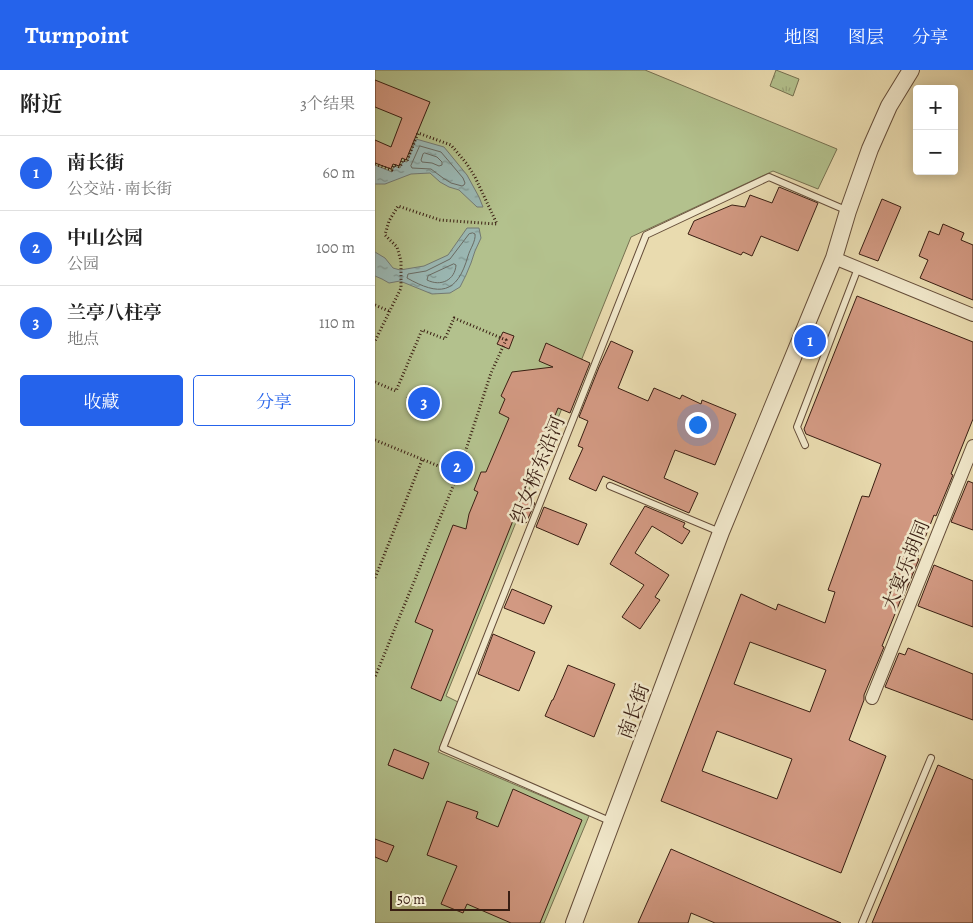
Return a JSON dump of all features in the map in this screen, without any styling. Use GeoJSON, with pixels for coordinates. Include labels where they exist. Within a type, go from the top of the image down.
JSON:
{"type":"FeatureCollection","features":[{"type":"Feature","properties":{"kind":"street","name":"南长街"},"geometry":{"type":"LineString","coordinates":[[574,923],[721,532],[834,258],[870,149],[889,106],[911,70]]}},
{"type":"Feature","properties":{"kind":"street"},"geometry":{"type":"LineString","coordinates":[[834,258],[973,315]]}},
{"type":"Feature","properties":{"kind":"street","name":"大宴乐胡同"},"geometry":{"type":"LineString","coordinates":[[872,698],[973,446]]}},
{"type":"Feature","properties":{"kind":"lane","name":"织女桥东沿河"},"geometry":{"type":"LineString","coordinates":[[613,823],[443,748],[646,235],[769,177],[848,211]]}},
{"type":"Feature","properties":{"kind":"lane"},"geometry":{"type":"LineString","coordinates":[[805,445],[797,428],[858,268]]}},
{"type":"Feature","properties":{"kind":"lane"},"geometry":{"type":"LineString","coordinates":[[611,486],[721,532]]}},
{"type":"Feature","properties":{"kind":"lane"},"geometry":{"type":"LineString","coordinates":[[861,923],[931,758]]}},
{"type":"Feature","properties":{"kind":"path"},"geometry":{"type":"LineString","coordinates":[[375,164],[392,170],[394,165],[400,167],[403,160],[407,161],[418,133],[451,145],[475,177],[497,224],[440,220],[398,206],[389,221],[385,235],[397,247],[401,261],[401,288],[375,341]]}},
{"type":"Feature","properties":{"kind":"path"},"geometry":{"type":"LineString","coordinates":[[375,305],[389,311]]}},
{"type":"Feature","properties":{"kind":"path"},"geometry":{"type":"LineString","coordinates":[[375,382],[396,391],[422,330],[445,339],[454,318],[505,340],[491,373],[458,474],[375,677]]}},
{"type":"Feature","properties":{"kind":"path"},"geometry":{"type":"LineString","coordinates":[[375,440],[458,474]]}},
{"type":"Feature","properties":{"kind":"path"},"geometry":{"type":"LineString","coordinates":[[375,578],[422,460]]}},
{"type":"Feature","properties":{"kind":"green space"},"geometry":{"type":"Polygon","coordinates":[[[375,70],[645,70],[837,149],[818,189],[773,171],[631,237],[446,696],[458,702],[438,752],[589,816],[544,923],[375,923],[375,70]]]}},
{"type":"Feature","properties":{"kind":"green space"},"geometry":{"type":"Polygon","coordinates":[[[776,70],[799,79],[793,96],[770,86],[776,70]]]}},
{"type":"Feature","properties":{"kind":"water"},"geometry":{"type":"Polygon","coordinates":[[[416,139],[444,147],[467,175],[483,207],[477,207],[459,190],[440,182],[430,173],[411,174],[385,184],[375,184],[375,165],[392,172],[394,166],[400,168],[403,161],[407,162],[416,139]]]}},
{"type":"Feature","properties":{"kind":"water"},"geometry":{"type":"Polygon","coordinates":[[[467,228],[479,228],[481,238],[460,287],[450,293],[432,294],[400,281],[389,283],[375,276],[375,252],[385,258],[393,268],[400,270],[424,266],[448,255],[467,228]]]}},
{"type":"Feature","properties":{"kind":"building"},"geometry":{"type":"Polygon","coordinates":[[[375,80],[430,102],[406,160],[402,158],[399,166],[393,164],[391,169],[375,163],[375,140],[391,147],[402,118],[375,107],[375,80]]]}},
{"type":"Feature","properties":{"kind":"building"},"geometry":{"type":"Polygon","coordinates":[[[779,187],[818,203],[798,251],[761,236],[752,256],[743,252],[741,255],[688,234],[694,221],[732,205],[745,207],[750,195],[772,203],[779,187]]]}},
{"type":"Feature","properties":{"kind":"building"},"geometry":{"type":"Polygon","coordinates":[[[882,199],[901,207],[878,261],[859,254],[882,199]]]}},
{"type":"Feature","properties":{"kind":"building"},"geometry":{"type":"Polygon","coordinates":[[[943,224],[964,233],[961,240],[973,245],[973,300],[920,278],[928,260],[919,256],[929,231],[939,235],[943,224]]]}},
{"type":"Feature","properties":{"kind":"building"},"geometry":{"type":"Polygon","coordinates":[[[857,296],[973,342],[973,419],[951,474],[953,475],[936,516],[934,515],[917,558],[919,559],[882,646],[884,647],[864,695],[864,700],[849,740],[886,756],[841,873],[661,801],[741,594],[776,610],[778,604],[825,623],[835,592],[828,590],[862,496],[869,497],[881,464],[806,434],[804,429],[857,296]],[[750,642],[734,684],[810,712],[826,670],[750,642]],[[717,731],[702,771],[777,799],[792,759],[717,731]]]}},
{"type":"Feature","properties":{"kind":"building"},"geometry":{"type":"Polygon","coordinates":[[[503,332],[514,336],[509,349],[497,344],[503,332]]]}},
{"type":"Feature","properties":{"kind":"building"},"geometry":{"type":"Polygon","coordinates":[[[611,341],[633,351],[618,388],[648,401],[654,388],[680,399],[682,395],[701,404],[702,400],[736,414],[715,465],[675,450],[664,478],[698,493],[689,513],[603,476],[596,491],[569,479],[583,448],[578,446],[588,421],[579,417],[611,341]]]}},
{"type":"Feature","properties":{"kind":"building"},"geometry":{"type":"Polygon","coordinates":[[[546,343],[590,363],[570,413],[558,408],[522,498],[535,503],[526,523],[514,518],[441,701],[411,688],[433,630],[415,622],[453,525],[466,529],[469,514],[478,492],[474,490],[481,472],[486,472],[509,418],[499,413],[505,399],[501,396],[512,372],[553,367],[539,361],[546,343]]]}},
{"type":"Feature","properties":{"kind":"building"},"geometry":{"type":"Polygon","coordinates":[[[424,389],[434,393],[439,404],[434,414],[424,419],[413,414],[407,397],[424,389]]]}},
{"type":"Feature","properties":{"kind":"building"},"geometry":{"type":"Polygon","coordinates":[[[968,481],[973,483],[973,530],[951,522],[968,481]]]}},
{"type":"Feature","properties":{"kind":"building"},"geometry":{"type":"Polygon","coordinates":[[[645,506],[685,523],[683,527],[690,531],[682,544],[652,526],[635,553],[669,575],[655,597],[660,600],[640,629],[622,617],[644,585],[610,564],[645,506]]]}},
{"type":"Feature","properties":{"kind":"building"},"geometry":{"type":"Polygon","coordinates":[[[544,507],[587,524],[578,545],[536,527],[544,507]]]}},
{"type":"Feature","properties":{"kind":"building"},"geometry":{"type":"Polygon","coordinates":[[[934,565],[973,581],[973,627],[918,606],[934,565]]]}},
{"type":"Feature","properties":{"kind":"building"},"geometry":{"type":"Polygon","coordinates":[[[512,589],[552,606],[544,624],[504,608],[512,589]]]}},
{"type":"Feature","properties":{"kind":"building"},"geometry":{"type":"Polygon","coordinates":[[[493,634],[535,652],[519,691],[478,674],[493,634]]]}},
{"type":"Feature","properties":{"kind":"building"},"geometry":{"type":"Polygon","coordinates":[[[908,648],[973,674],[973,720],[885,687],[899,653],[905,655],[908,648]]]}},
{"type":"Feature","properties":{"kind":"building"},"geometry":{"type":"Polygon","coordinates":[[[568,665],[615,684],[594,737],[545,716],[568,665]]]}},
{"type":"Feature","properties":{"kind":"building"},"geometry":{"type":"Polygon","coordinates":[[[394,749],[429,763],[423,779],[388,765],[394,749]]]}},
{"type":"Feature","properties":{"kind":"building"},"geometry":{"type":"Polygon","coordinates":[[[938,765],[973,780],[973,923],[872,923],[938,765]]]}},
{"type":"Feature","properties":{"kind":"building"},"geometry":{"type":"Polygon","coordinates":[[[513,789],[582,820],[540,923],[511,923],[467,904],[463,913],[441,904],[457,866],[427,855],[447,801],[478,812],[476,818],[498,827],[513,789]]]}},
{"type":"Feature","properties":{"kind":"building"},"geometry":{"type":"Polygon","coordinates":[[[375,839],[394,846],[387,862],[375,857],[375,839]]]}},
{"type":"Feature","properties":{"kind":"building"},"geometry":{"type":"Polygon","coordinates":[[[671,849],[841,923],[715,923],[691,913],[688,923],[638,923],[671,849]]]}},
{"type":"Feature","properties":{"kind":"place","name":"南长街"},"geometry":{"type":"Point","coordinates":[810,341]}},
{"type":"Feature","properties":{"kind":"place","name":"兰亭八柱亭"},"geometry":{"type":"Point","coordinates":[424,403]}},
{"type":"Feature","properties":{"kind":"place","name":"中山公园"},"geometry":{"type":"Point","coordinates":[457,467]}}]}
